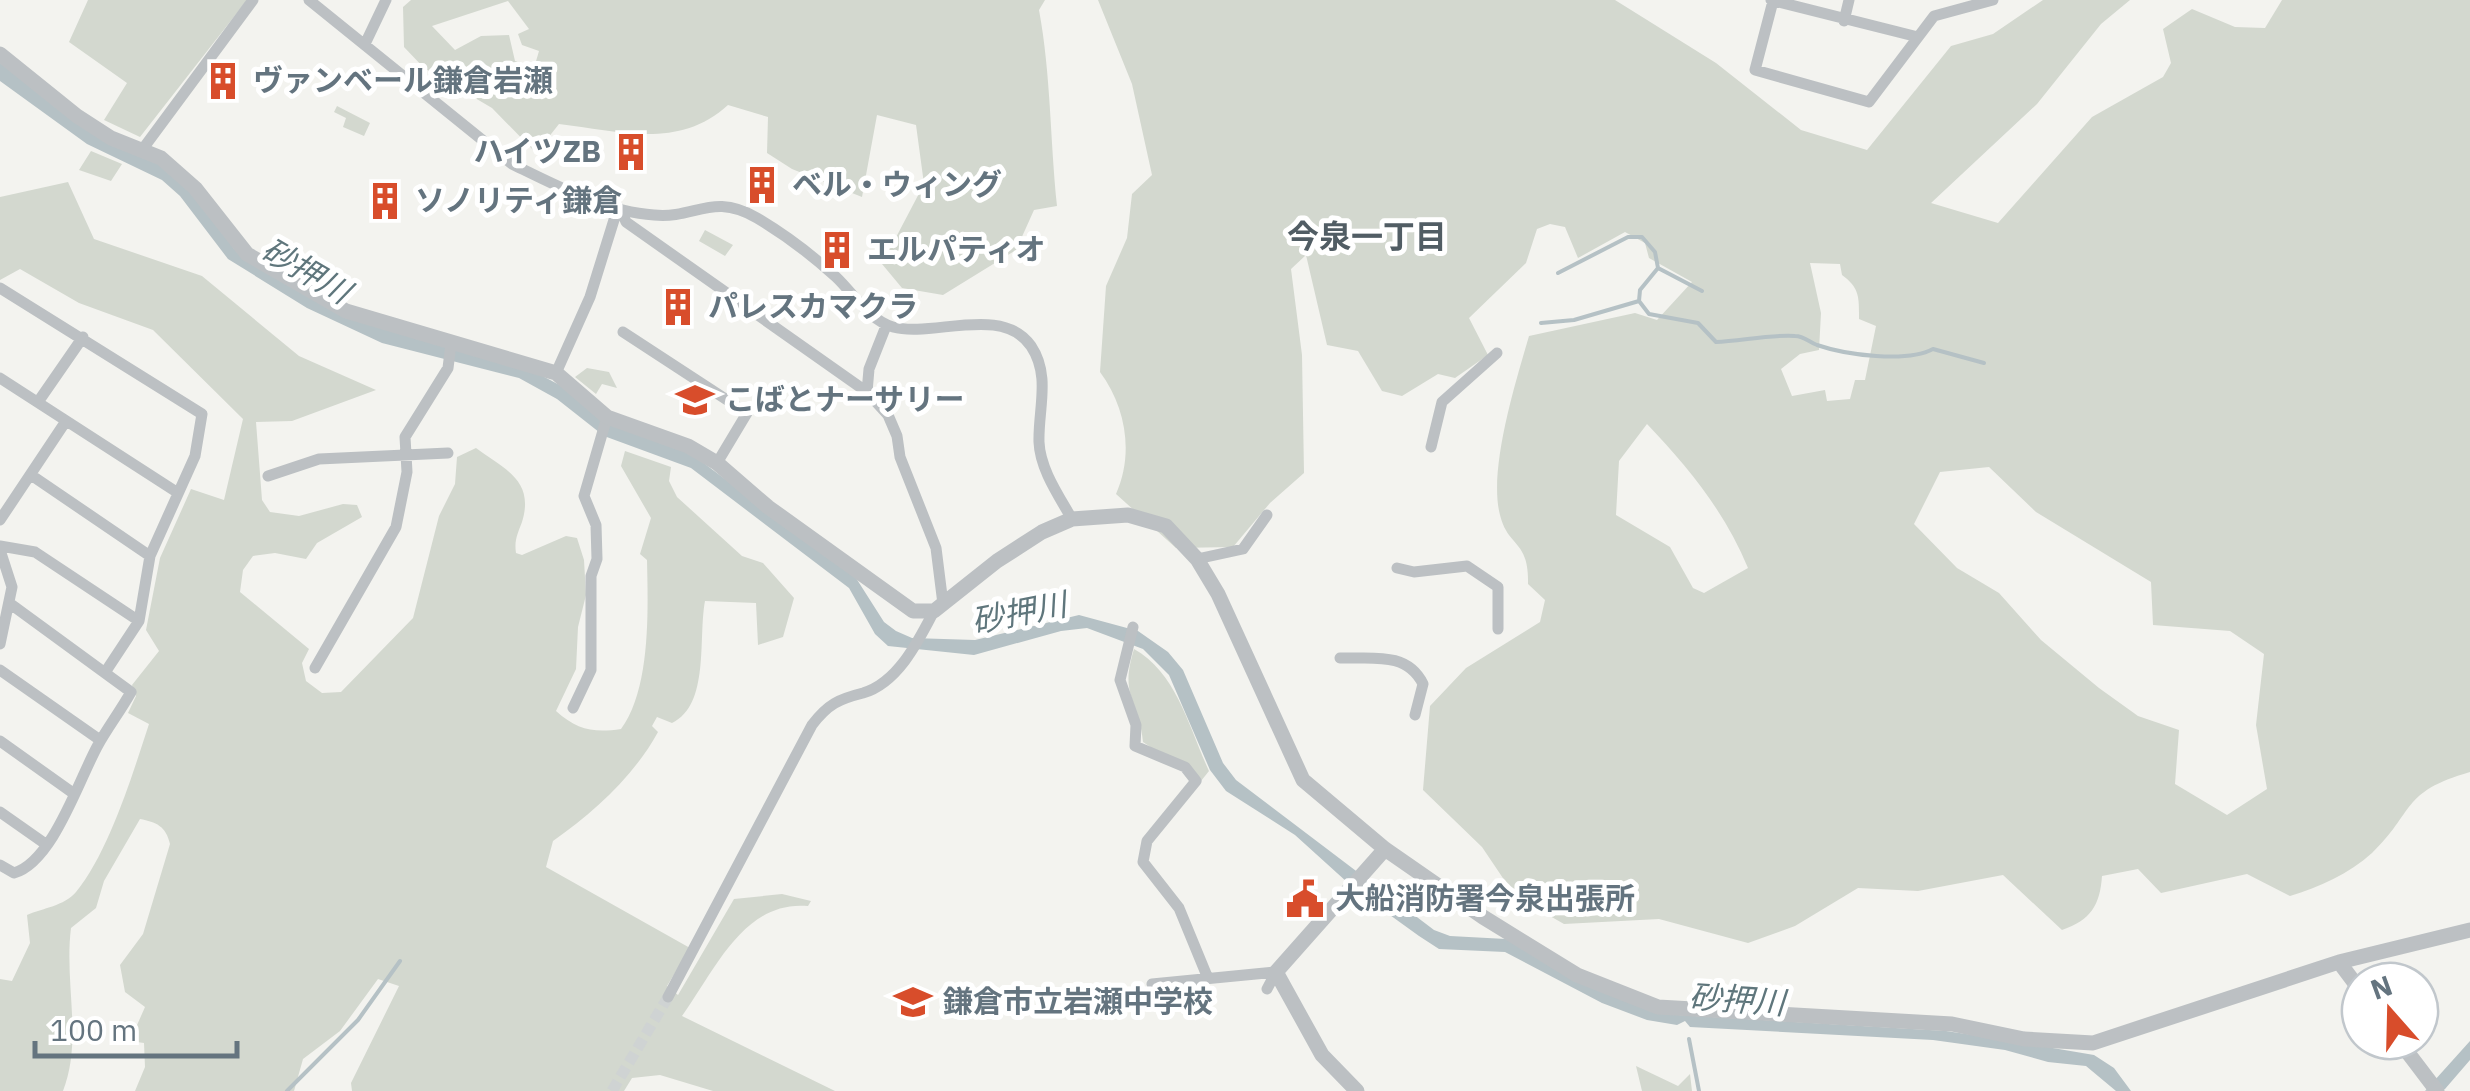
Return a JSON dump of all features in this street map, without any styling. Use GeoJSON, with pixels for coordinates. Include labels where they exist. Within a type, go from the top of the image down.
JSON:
{"type":"FeatureCollection","features":[{"type":"Feature","properties":{"kind":"street"},"geometry":{"type":"LineString","coordinates":[[142,150],[253,0]]}},
{"type":"Feature","properties":{"kind":"street"},"geometry":{"type":"LineString","coordinates":[[309,0],[512,164],[620,208],[658,216],[712,204],[732,206],[798,248],[886,326],[908,331],[994,326],[1024,338],[1038,361],[1044,398],[1039,444],[1072,519]]}},
{"type":"Feature","properties":{"kind":"street"},"geometry":{"type":"LineString","coordinates":[[366,44],[386,0]]}},
{"type":"Feature","properties":{"kind":"street"},"geometry":{"type":"LineString","coordinates":[[1918,38],[1772,0],[1755,70],[1869,102],[1918,38],[1934,16],[1994,0]]}},
{"type":"Feature","properties":{"kind":"street"},"geometry":{"type":"LineString","coordinates":[[1844,20],[1849,0]]}},
{"type":"Feature","properties":{"kind":"street"},"geometry":{"type":"LineString","coordinates":[[0,54],[78,116],[160,158],[195,188],[247,254],[346,311],[451,346],[556,373],[607,418],[688,446],[716,463],[768,507],[913,611],[938,608]]}},
{"type":"Feature","properties":{"kind":"street"},"geometry":{"type":"LineString","coordinates":[[556,373],[590,297],[620,208]]}},
{"type":"Feature","properties":{"kind":"street"},"geometry":{"type":"LineString","coordinates":[[620,208],[626,222],[866,392],[888,415],[936,548],[938,608]]}},
{"type":"Feature","properties":{"kind":"street"},"geometry":{"type":"LineString","coordinates":[[0,288],[202,414],[195,456],[150,556],[139,621],[106,671]]}},
{"type":"Feature","properties":{"kind":"street"},"geometry":{"type":"LineString","coordinates":[[866,392],[872,358],[886,326]]}},
{"type":"Feature","properties":{"kind":"street"},"geometry":{"type":"LineString","coordinates":[[623,332],[747,413],[716,463]]}},
{"type":"Feature","properties":{"kind":"street"},"geometry":{"type":"LineString","coordinates":[[38,402],[83,337]]}},
{"type":"Feature","properties":{"kind":"street"},"geometry":{"type":"LineString","coordinates":[[315,668],[396,527],[407,472],[405,437],[449,366],[451,346]]}},
{"type":"Feature","properties":{"kind":"street"},"geometry":{"type":"LineString","coordinates":[[1431,446],[1442,402],[1497,353]]}},
{"type":"Feature","properties":{"kind":"street"},"geometry":{"type":"LineString","coordinates":[[2,384],[38,402],[176,491]]}},
{"type":"Feature","properties":{"kind":"street"},"geometry":{"type":"LineString","coordinates":[[573,708],[591,670],[591,576],[597,559],[596,524],[584,496],[607,418]]}},
{"type":"Feature","properties":{"kind":"street"},"geometry":{"type":"LineString","coordinates":[[0,520],[66,422]]}},
{"type":"Feature","properties":{"kind":"street"},"geometry":{"type":"LineString","coordinates":[[268,476],[319,460],[404,452],[448,453]]}},
{"type":"Feature","properties":{"kind":"street"},"geometry":{"type":"LineString","coordinates":[[30,475],[150,556]]}},
{"type":"Feature","properties":{"kind":"street"},"geometry":{"type":"LineString","coordinates":[[668,998],[812,725],[837,700],[864,693],[896,671],[938,608],[997,561],[1042,532],[1072,519],[1128,515],[1157,522],[1175,533],[1197,559],[1218,594],[1303,780],[1385,849],[1577,975],[1658,1007],[1952,1024],[2024,1039],[2093,1043],[2339,962],[2470,930]]}},
{"type":"Feature","properties":{"kind":"street"},"geometry":{"type":"LineString","coordinates":[[1197,559],[1243,549],[1267,515]]}},
{"type":"Feature","properties":{"kind":"street"},"geometry":{"type":"LineString","coordinates":[[0,644],[12,605],[12,587],[0,548],[35,552],[139,621]]}},
{"type":"Feature","properties":{"kind":"street"},"geometry":{"type":"LineString","coordinates":[[1397,568],[1414,572],[1467,566],[1498,587],[1498,629]]}},
{"type":"Feature","properties":{"kind":"street"},"geometry":{"type":"LineString","coordinates":[[0,865],[14,872],[24,870],[48,844],[100,740],[131,692],[12,605]]}},
{"type":"Feature","properties":{"kind":"street"},"geometry":{"type":"LineString","coordinates":[[1133,626],[1120,680],[1136,725],[1134,746],[1185,767],[1196,781],[1147,841],[1143,862],[1179,908],[1207,976]]}},
{"type":"Feature","properties":{"kind":"street"},"geometry":{"type":"LineString","coordinates":[[1340,658],[1400,660],[1412,668],[1423,684],[1415,715]]}},
{"type":"Feature","properties":{"kind":"street"},"geometry":{"type":"LineString","coordinates":[[0,670],[100,740]]}},
{"type":"Feature","properties":{"kind":"street"},"geometry":{"type":"LineString","coordinates":[[0,741],[73,792]]}},
{"type":"Feature","properties":{"kind":"street"},"geometry":{"type":"LineString","coordinates":[[0,812],[48,844]]}},
{"type":"Feature","properties":{"kind":"street"},"geometry":{"type":"LineString","coordinates":[[1267,990],[1276,972],[1385,849]]}},
{"type":"Feature","properties":{"kind":"street"},"geometry":{"type":"LineString","coordinates":[[1152,984],[1276,972]]}},
{"type":"Feature","properties":{"kind":"street"},"geometry":{"type":"LineString","coordinates":[[1276,972],[1322,1055],[1357,1091]]}},
{"type":"Feature","properties":{"kind":"street"},"geometry":{"type":"LineString","coordinates":[[2414,1061],[2433,1086]]}},
{"type":"Feature","properties":{"kind":"shaded area"},"geometry":{"type":"Polygon","coordinates":[[[88,0],[247,0],[140,137],[104,120],[127,83],[69,42],[88,0]]]}},
{"type":"Feature","properties":{"kind":"shaded area"},"geometry":{"type":"Polygon","coordinates":[[[411,0],[1045,0],[1039,10],[1057,206],[1034,210],[1016,250],[943,295],[902,288],[882,264],[924,184],[916,125],[877,115],[862,197],[792,169],[767,153],[768,117],[728,105],[709,119],[669,133],[626,133],[559,124],[536,153],[492,108],[424,68],[404,47],[403,7],[411,0]],[[508,1],[432,26],[455,50],[481,36],[509,35],[515,61],[534,68],[539,51],[522,45],[518,34],[529,29],[508,1]]]}},
{"type":"Feature","properties":{"kind":"shaded area"},"geometry":{"type":"Polygon","coordinates":[[[1098,0],[1615,0],[1716,63],[1801,130],[1867,150],[1951,46],[1993,34],[2043,0],[2130,0],[2101,24],[2037,104],[1931,203],[1998,223],[2092,117],[2163,77],[2171,63],[2163,29],[2192,9],[2235,27],[2265,28],[2282,0],[2470,0],[2470,772],[2431,787],[2420,796],[2386,839],[2354,867],[2290,896],[2247,874],[2161,893],[2138,869],[2102,876],[2092,910],[2062,930],[2003,875],[1918,891],[1858,888],[1795,926],[1748,943],[1659,919],[1564,924],[1515,896],[1482,847],[1423,790],[1430,706],[1466,668],[1540,622],[1545,600],[1528,584],[1525,559],[1504,526],[1497,496],[1500,450],[1529,336],[1635,313],[1657,320],[1692,282],[1649,258],[1645,243],[1625,232],[1578,258],[1565,227],[1550,224],[1537,229],[1526,263],[1469,318],[1488,355],[1455,378],[1438,374],[1402,396],[1382,391],[1358,351],[1327,345],[1306,255],[1291,269],[1302,355],[1304,473],[1270,503],[1233,547],[1176,548],[1116,494],[1125,463],[1124,431],[1116,400],[1100,372],[1106,286],[1127,238],[1132,194],[1152,175],[1132,84],[1098,0]],[[1810,263],[1821,313],[1819,350],[1800,354],[1781,369],[1792,396],[1825,390],[1827,401],[1850,399],[1855,380],[1865,380],[1876,326],[1859,319],[1857,294],[1842,275],[1840,264],[1810,263]],[[1647,424],[1619,461],[1616,515],[1670,547],[1693,588],[1704,593],[1748,568],[1704,491],[1647,424]],[[1989,467],[1940,472],[1914,524],[1957,568],[1999,593],[2041,640],[2099,688],[2138,716],[2179,730],[2175,784],[2227,815],[2267,789],[2256,725],[2264,654],[2230,631],[2153,625],[2151,582],[2036,512],[1989,467]]]}},
{"type":"Feature","properties":{"kind":"shaded area","name":"砂押川"},"geometry":{"type":"Polygon","coordinates":[[[0,63],[169,170],[189,188],[235,250],[361,322],[535,372],[697,458],[856,578],[884,622],[896,631],[912,638],[975,640],[1079,615],[1138,631],[1168,652],[1183,670],[1223,763],[1236,780],[1434,930],[1450,936],[1506,939],[1678,1015],[1946,1031],[2006,1040],[2094,1055],[2114,1068],[2131,1091],[2116,1091],[2086,1066],[2048,1062],[2005,1050],[1933,1040],[1690,1027],[1685,1021],[1677,1025],[1647,1020],[1602,1003],[1505,952],[1439,949],[1358,892],[1295,835],[1226,791],[1210,770],[1169,675],[1143,649],[1087,628],[1061,631],[974,655],[888,646],[875,634],[849,588],[691,468],[604,436],[557,399],[519,378],[382,343],[307,308],[228,259],[180,196],[162,180],[87,144],[0,81],[0,63]]]}},
{"type":"Feature","properties":{"kind":"shaded area"},"geometry":{"type":"Polygon","coordinates":[[[337,106],[370,123],[364,136],[343,127],[346,118],[334,112],[337,106]]]}},
{"type":"Feature","properties":{"kind":"shaded area"},"geometry":{"type":"Polygon","coordinates":[[[91,151],[122,164],[111,181],[79,170],[91,151]]]}},
{"type":"Feature","properties":{"kind":"shaded area"},"geometry":{"type":"Polygon","coordinates":[[[68,182],[94,239],[202,276],[299,356],[376,390],[292,421],[256,422],[262,500],[270,512],[299,516],[343,504],[357,505],[362,517],[317,543],[306,559],[275,553],[253,556],[243,570],[240,592],[309,649],[302,663],[306,681],[322,693],[341,692],[413,618],[439,516],[455,484],[457,457],[476,448],[521,486],[525,508],[516,553],[522,555],[566,536],[577,538],[584,560],[586,595],[578,627],[576,669],[556,711],[579,726],[602,731],[621,729],[631,712],[643,671],[647,560],[640,554],[651,518],[621,466],[625,451],[671,467],[669,481],[677,497],[742,556],[763,563],[794,598],[783,637],[758,645],[756,603],[705,601],[700,669],[692,702],[672,723],[657,717],[652,726],[658,732],[637,764],[598,805],[553,841],[546,867],[690,948],[667,986],[678,995],[734,899],[782,894],[811,901],[808,906],[786,907],[766,914],[749,926],[719,959],[682,1016],[835,1091],[713,1091],[660,1075],[632,1078],[624,1091],[352,1091],[351,1083],[399,986],[378,979],[340,1031],[303,1059],[294,1091],[135,1091],[145,1067],[144,1043],[130,1041],[145,1007],[125,992],[120,965],[143,934],[170,844],[160,826],[140,819],[104,881],[96,908],[71,928],[72,1052],[63,1091],[0,1091],[0,979],[12,981],[30,943],[27,915],[71,897],[88,875],[109,834],[149,724],[128,713],[136,696],[132,685],[159,651],[146,630],[160,558],[191,489],[224,500],[243,419],[153,330],[79,303],[20,269],[0,280],[0,197],[68,182]]]}},
{"type":"Feature","properties":{"kind":"shaded area"},"geometry":{"type":"Polygon","coordinates":[[[705,230],[733,245],[725,256],[699,241],[705,230]]]}},
{"type":"Feature","properties":{"kind":"shaded area"},"geometry":{"type":"Polygon","coordinates":[[[587,368],[609,372],[617,388],[602,384],[596,394],[575,377],[587,368]]]}},
{"type":"Feature","properties":{"kind":"shaded area"},"geometry":{"type":"Polygon","coordinates":[[[1134,649],[1161,672],[1180,703],[1209,771],[1201,781],[1143,742],[1129,688],[1134,649]]]}},
{"type":"Feature","properties":{"kind":"shaded area"},"geometry":{"type":"Polygon","coordinates":[[[2470,1041],[2470,1060],[2445,1089],[2425,1091],[2470,1041]]]}},
{"type":"Feature","properties":{"kind":"shaded area"},"geometry":{"type":"Polygon","coordinates":[[[1636,1066],[1678,1086],[1690,1074],[1692,1091],[1642,1091],[1636,1066]]]}},
{"type":"Feature","properties":{"kind":"waterway"},"geometry":{"type":"LineString","coordinates":[[1558,273],[1628,237],[1642,237],[1655,252],[1658,268],[1640,290],[1639,301]]}},
{"type":"Feature","properties":{"kind":"waterway"},"geometry":{"type":"LineString","coordinates":[[1658,268],[1702,291]]}},
{"type":"Feature","properties":{"kind":"waterway"},"geometry":{"type":"LineString","coordinates":[[1639,301],[1649,314],[1698,323],[1716,342],[1795,336],[1829,349],[1860,354],[1908,356],[1933,349],[1984,363]]}},
{"type":"Feature","properties":{"kind":"waterway"},"geometry":{"type":"LineString","coordinates":[[1541,323],[1574,320],[1639,301]]}},
{"type":"Feature","properties":{"kind":"waterway"},"geometry":{"type":"LineString","coordinates":[[287,1091],[358,1020],[400,961]]}},
{"type":"Feature","properties":{"kind":"waterway"},"geometry":{"type":"LineString","coordinates":[[1689,1039],[1699,1091]]}},
{"type":"Feature","properties":{"kind":"tunnel"},"geometry":{"type":"LineString","coordinates":[[612,1091],[668,997]]}},
{"type":"Feature","properties":{"kind":"place","name":"ヴァンベール鎌倉岩瀬"},"geometry":{"type":"Point","coordinates":[223,81]}},
{"type":"Feature","properties":{"kind":"place","name":"ハイツZB"},"geometry":{"type":"Point","coordinates":[631,152]}},
{"type":"Feature","properties":{"kind":"place","name":"ベル・ウィング"},"geometry":{"type":"Point","coordinates":[762,185]}},
{"type":"Feature","properties":{"kind":"place","name":"ソノリティ鎌倉"},"geometry":{"type":"Point","coordinates":[385,201]}},
{"type":"Feature","properties":{"kind":"place","name":"エルパティオ"},"geometry":{"type":"Point","coordinates":[837,250]}},
{"type":"Feature","properties":{"kind":"place","name":"パレスカマクラ"},"geometry":{"type":"Point","coordinates":[678,307]}},
{"type":"Feature","properties":{"kind":"place","name":"こばとナーサリー"},"geometry":{"type":"Point","coordinates":[695,400]}},
{"type":"Feature","properties":{"kind":"place","name":"大船消防署今泉出張所"},"geometry":{"type":"Point","coordinates":[1305,899]}},
{"type":"Feature","properties":{"kind":"place","name":"鎌倉市立岩瀬中学校"},"geometry":{"type":"Point","coordinates":[913,1002]}},
{"type":"Feature","properties":{"kind":"district","name":"今泉一丁目"},"geometry":{"type":"Point","coordinates":[1367,237]}}]}
